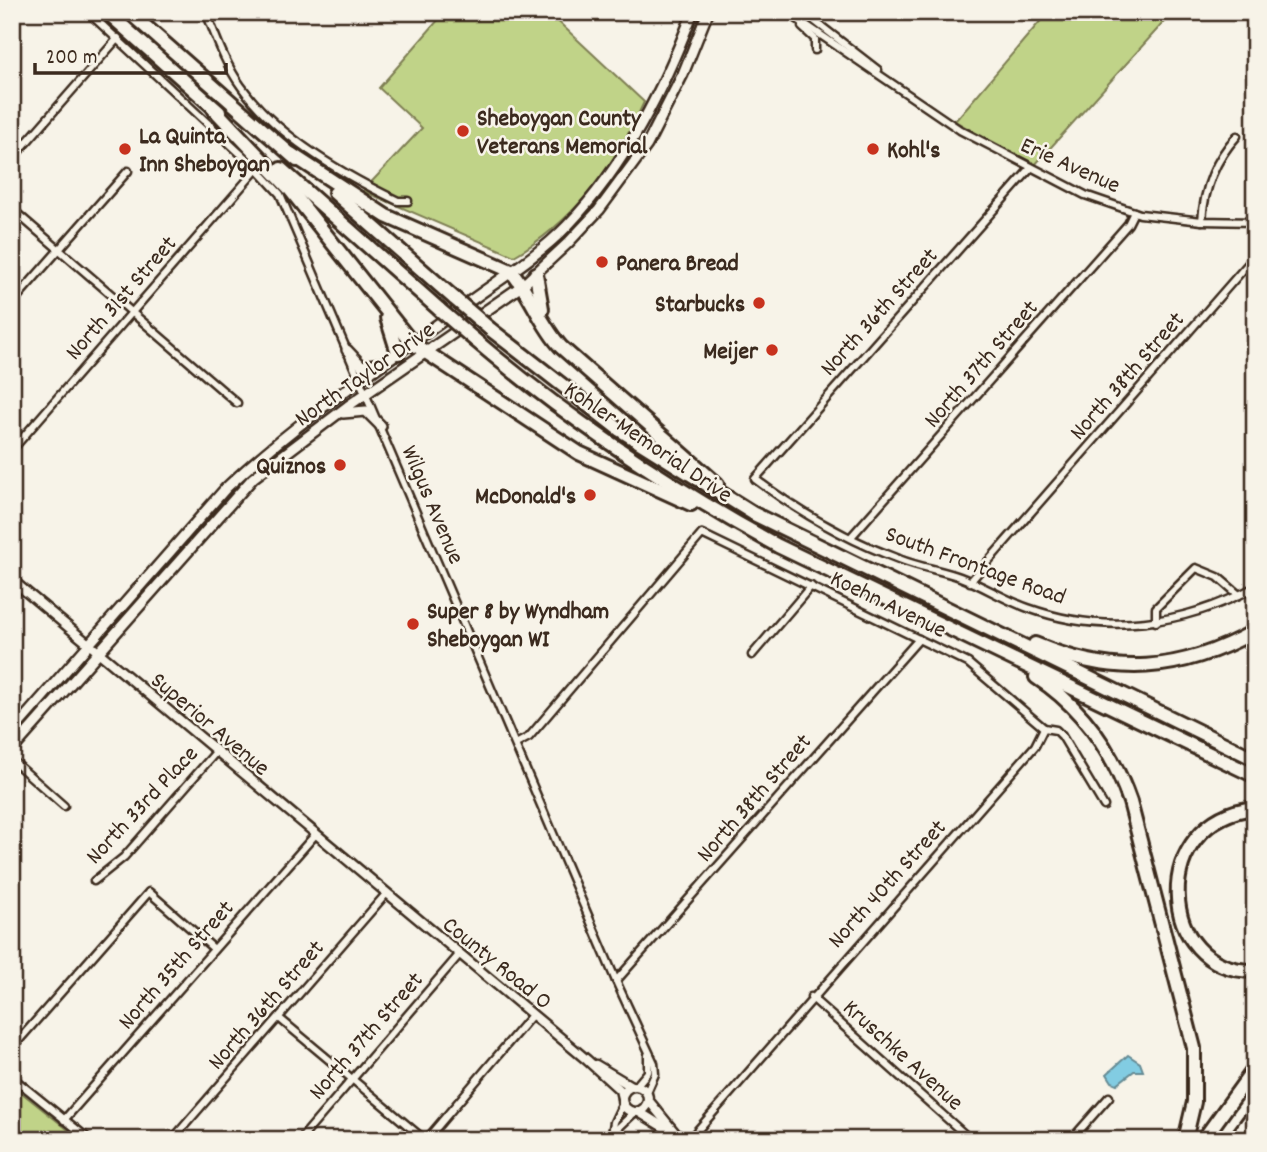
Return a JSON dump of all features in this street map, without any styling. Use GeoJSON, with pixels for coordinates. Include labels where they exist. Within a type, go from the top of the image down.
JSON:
{"type":"FeatureCollection","features":[{"type":"Feature","properties":{"kind":"highway","name":"Kohler Memorial Drive"},"geometry":{"type":"LineString","coordinates":[[107,12],[440,310],[572,417],[727,519],[1255,776]]}},
{"type":"Feature","properties":{"kind":"highway","name":"Kohler Memorial Drive"},"geometry":{"type":"LineString","coordinates":[[129,12],[489,329],[620,430],[692,477],[790,533],[1255,759]]}},
{"type":"Feature","properties":{"kind":"highway"},"geometry":{"type":"LineString","coordinates":[[214,109],[288,187],[412,343],[579,453],[727,519]]}},
{"type":"Feature","properties":{"kind":"highway"},"geometry":{"type":"LineString","coordinates":[[291,154],[386,216],[511,271],[523,285],[551,335],[606,388],[708,477],[790,533]]}},
{"type":"Feature","properties":{"kind":"highway"},"geometry":{"type":"LineString","coordinates":[[536,274],[538,299],[549,323],[606,388]]}},
{"type":"Feature","properties":{"kind":"highway"},"geometry":{"type":"LineString","coordinates":[[384,308],[394,357]]}},
{"type":"Feature","properties":{"kind":"highway"},"geometry":{"type":"LineString","coordinates":[[934,603],[1058,654],[1102,665],[1139,667],[1185,660],[1225,647],[1255,631]]}},
{"type":"Feature","properties":{"kind":"highway"},"geometry":{"type":"LineString","coordinates":[[956,631],[1031,674],[1058,693],[1094,730],[1120,775],[1190,1022],[1196,1075],[1185,1140]]}},
{"type":"Feature","properties":{"kind":"highway"},"geometry":{"type":"LineString","coordinates":[[1255,808],[1225,815],[1196,836],[1180,865],[1177,895],[1188,931],[1207,954],[1232,968],[1255,971]]}},
{"type":"Feature","properties":{"kind":"highway"},"geometry":{"type":"LineString","coordinates":[[1203,1140],[1255,1068]]}},
{"type":"Feature","properties":{"kind":"highway"},"geometry":{"type":"LineString","coordinates":[[1235,1140],[1255,1113]]}},
{"type":"Feature","properties":{"kind":"main road","name":"North Taylor Drive"},"geometry":{"type":"LineString","coordinates":[[12,732],[226,488],[250,466],[565,229],[610,175],[654,98],[693,12]]}},
{"type":"Feature","properties":{"kind":"main road","name":"North Taylor Drive"},"geometry":{"type":"LineString","coordinates":[[12,750],[253,478],[332,418],[523,285],[599,210],[638,159],[681,79],[708,14]]}},
{"type":"Feature","properties":{"kind":"main road"},"geometry":{"type":"LineString","coordinates":[[347,349],[362,366],[394,357]]}},
{"type":"Feature","properties":{"kind":"main road"},"geometry":{"type":"LineString","coordinates":[[332,418],[347,412],[366,411],[381,426]]}},
{"type":"Feature","properties":{"kind":"street","name":"Wilgus Avenue"},"geometry":{"type":"LineString","coordinates":[[88,12],[257,169],[280,194],[656,1071],[648,1096]]}},
{"type":"Feature","properties":{"kind":"street"},"geometry":{"type":"LineString","coordinates":[[206,12],[240,86],[261,110],[337,168],[398,201],[408,201]]}},
{"type":"Feature","properties":{"kind":"street"},"geometry":{"type":"LineString","coordinates":[[785,12],[814,37],[816,50]]}},
{"type":"Feature","properties":{"kind":"street","name":"Erie Avenue"},"geometry":{"type":"LineString","coordinates":[[785,12],[893,82]]}},
{"type":"Feature","properties":{"kind":"street","name":"Erie Avenue"},"geometry":{"type":"LineString","coordinates":[[803,12],[960,130],[1030,169],[1085,195],[1134,212],[1202,220],[1255,222]]}},
{"type":"Feature","properties":{"kind":"street"},"geometry":{"type":"LineString","coordinates":[[12,159],[118,38]]}},
{"type":"Feature","properties":{"kind":"street"},"geometry":{"type":"LineString","coordinates":[[1202,220],[1204,191],[1225,149],[1237,135]]}},
{"type":"Feature","properties":{"kind":"street","name":"North 31st Street"},"geometry":{"type":"LineString","coordinates":[[12,450],[257,169]]}},
{"type":"Feature","properties":{"kind":"street","name":"North 36th Street"},"geometry":{"type":"LineString","coordinates":[[755,479],[1030,169]]}},
{"type":"Feature","properties":{"kind":"street"},"geometry":{"type":"LineString","coordinates":[[12,303],[128,171]]}},
{"type":"Feature","properties":{"kind":"street"},"geometry":{"type":"LineString","coordinates":[[12,209],[237,403]]}},
{"type":"Feature","properties":{"kind":"street","name":"North 37th Street"},"geometry":{"type":"LineString","coordinates":[[851,537],[1128,224],[1134,212]]}},
{"type":"Feature","properties":{"kind":"street","name":"North 38th Street"},"geometry":{"type":"LineString","coordinates":[[970,582],[1255,256]]}},
{"type":"Feature","properties":{"kind":"street","name":"South Frontage Road"},"geometry":{"type":"LineString","coordinates":[[755,479],[788,504],[898,559],[970,582],[1022,606],[1064,618],[1116,624],[1156,622],[1188,615],[1240,595]]}},
{"type":"Feature","properties":{"kind":"street","name":"Koehn Avenue"},"geometry":{"type":"LineString","coordinates":[[516,744],[529,737],[702,534],[968,663],[1044,728]]}},
{"type":"Feature","properties":{"kind":"street"},"geometry":{"type":"LineString","coordinates":[[1156,622],[1156,608],[1196,568],[1219,577],[1240,595],[1255,587]]}},
{"type":"Feature","properties":{"kind":"street","name":"Superior Avenue"},"geometry":{"type":"LineString","coordinates":[[12,580],[386,894]]}},
{"type":"Feature","properties":{"kind":"street"},"geometry":{"type":"LineString","coordinates":[[752,655],[810,586]]}},
{"type":"Feature","properties":{"kind":"street","name":"North 38th Street"},"geometry":{"type":"LineString","coordinates":[[616,981],[919,639]]}},
{"type":"Feature","properties":{"kind":"street"},"geometry":{"type":"LineString","coordinates":[[1044,728],[1056,730],[1062,736],[1104,806]]}},
{"type":"Feature","properties":{"kind":"street","name":"North 40th Street"},"geometry":{"type":"LineString","coordinates":[[689,1140],[1034,746],[1044,728]]}},
{"type":"Feature","properties":{"kind":"street","name":"North 33rd Place"},"geometry":{"type":"LineString","coordinates":[[94,881],[124,858],[216,752]]}},
{"type":"Feature","properties":{"kind":"street"},"geometry":{"type":"LineString","coordinates":[[12,760],[64,806]]}},
{"type":"Feature","properties":{"kind":"street","name":"North 35th Street"},"geometry":{"type":"LineString","coordinates":[[64,1119],[315,835]]}},
{"type":"Feature","properties":{"kind":"street"},"geometry":{"type":"LineString","coordinates":[[12,1048],[149,892],[214,949]]}},
{"type":"Feature","properties":{"kind":"street","name":"North 36th Street"},"geometry":{"type":"LineString","coordinates":[[172,1140],[386,894]]}},
{"type":"Feature","properties":{"kind":"street","name":"County Road O"},"geometry":{"type":"LineString","coordinates":[[386,894],[587,1060],[620,1090],[622,1100],[677,1137]]}},
{"type":"Feature","properties":{"kind":"street","name":"North 37th Street"},"geometry":{"type":"LineString","coordinates":[[300,1140],[459,955]]}},
{"type":"Feature","properties":{"kind":"street","name":"Kruschke Avenue"},"geometry":{"type":"LineString","coordinates":[[811,998],[971,1140]]}},
{"type":"Feature","properties":{"kind":"street"},"geometry":{"type":"LineString","coordinates":[[279,1018],[426,1140],[532,1015]]}},
{"type":"Feature","properties":{"kind":"street"},"geometry":{"type":"LineString","coordinates":[[611,1138],[622,1100],[648,1072],[648,1053]]}},
{"type":"Feature","properties":{"kind":"street","name":"County Road O"},"geometry":{"type":"LineString","coordinates":[[587,1060],[648,1096]]}},
{"type":"Feature","properties":{"kind":"street"},"geometry":{"type":"LineString","coordinates":[[12,1077],[90,1140]]}},
{"type":"Feature","properties":{"kind":"street"},"geometry":{"type":"LineString","coordinates":[[611,1138],[620,1124],[637,1112],[648,1096],[677,1137]]}},
{"type":"Feature","properties":{"kind":"street"},"geometry":{"type":"LineString","coordinates":[[1071,1140],[1109,1097]]}},
{"type":"Feature","properties":{"kind":"green space"},"geometry":{"type":"Polygon","coordinates":[[[445,12],[548,12],[644,102],[620,147],[591,190],[556,226],[514,256],[363,191],[422,128],[379,88],[445,12]]]}},
{"type":"Feature","properties":{"kind":"green space"},"geometry":{"type":"Polygon","coordinates":[[[1048,12],[1173,12],[1034,166],[955,121],[1048,12]]]}},
{"type":"Feature","properties":{"kind":"green space"},"geometry":{"type":"Polygon","coordinates":[[[12,1085],[81,1140],[12,1140],[12,1085]]]}},
{"type":"Feature","properties":{"kind":"water"},"geometry":{"type":"Polygon","coordinates":[[[1128,1055],[1140,1063],[1143,1071],[1134,1071],[1117,1084],[1112,1082],[1107,1074],[1128,1055]]]}},
{"type":"Feature","properties":{"kind":"place","name":"Sheboygan County Veterans Memorial"},"geometry":{"type":"Point","coordinates":[463,131]}},
{"type":"Feature","properties":{"kind":"place","name":"La Quinta Inn Sheboygan"},"geometry":{"type":"Point","coordinates":[125,149]}},
{"type":"Feature","properties":{"kind":"place","name":"Kohl's"},"geometry":{"type":"Point","coordinates":[873,149]}},
{"type":"Feature","properties":{"kind":"place","name":"Panera Bread"},"geometry":{"type":"Point","coordinates":[602,262]}},
{"type":"Feature","properties":{"kind":"place","name":"Starbucks"},"geometry":{"type":"Point","coordinates":[759,303]}},
{"type":"Feature","properties":{"kind":"place","name":"Meijer"},"geometry":{"type":"Point","coordinates":[772,350]}},
{"type":"Feature","properties":{"kind":"place","name":"Quiznos"},"geometry":{"type":"Point","coordinates":[340,465]}},
{"type":"Feature","properties":{"kind":"place","name":"McDonald's"},"geometry":{"type":"Point","coordinates":[590,495]}},
{"type":"Feature","properties":{"kind":"place","name":"Super 8 by Wyndham Sheboygan WI"},"geometry":{"type":"Point","coordinates":[413,624]}}]}
